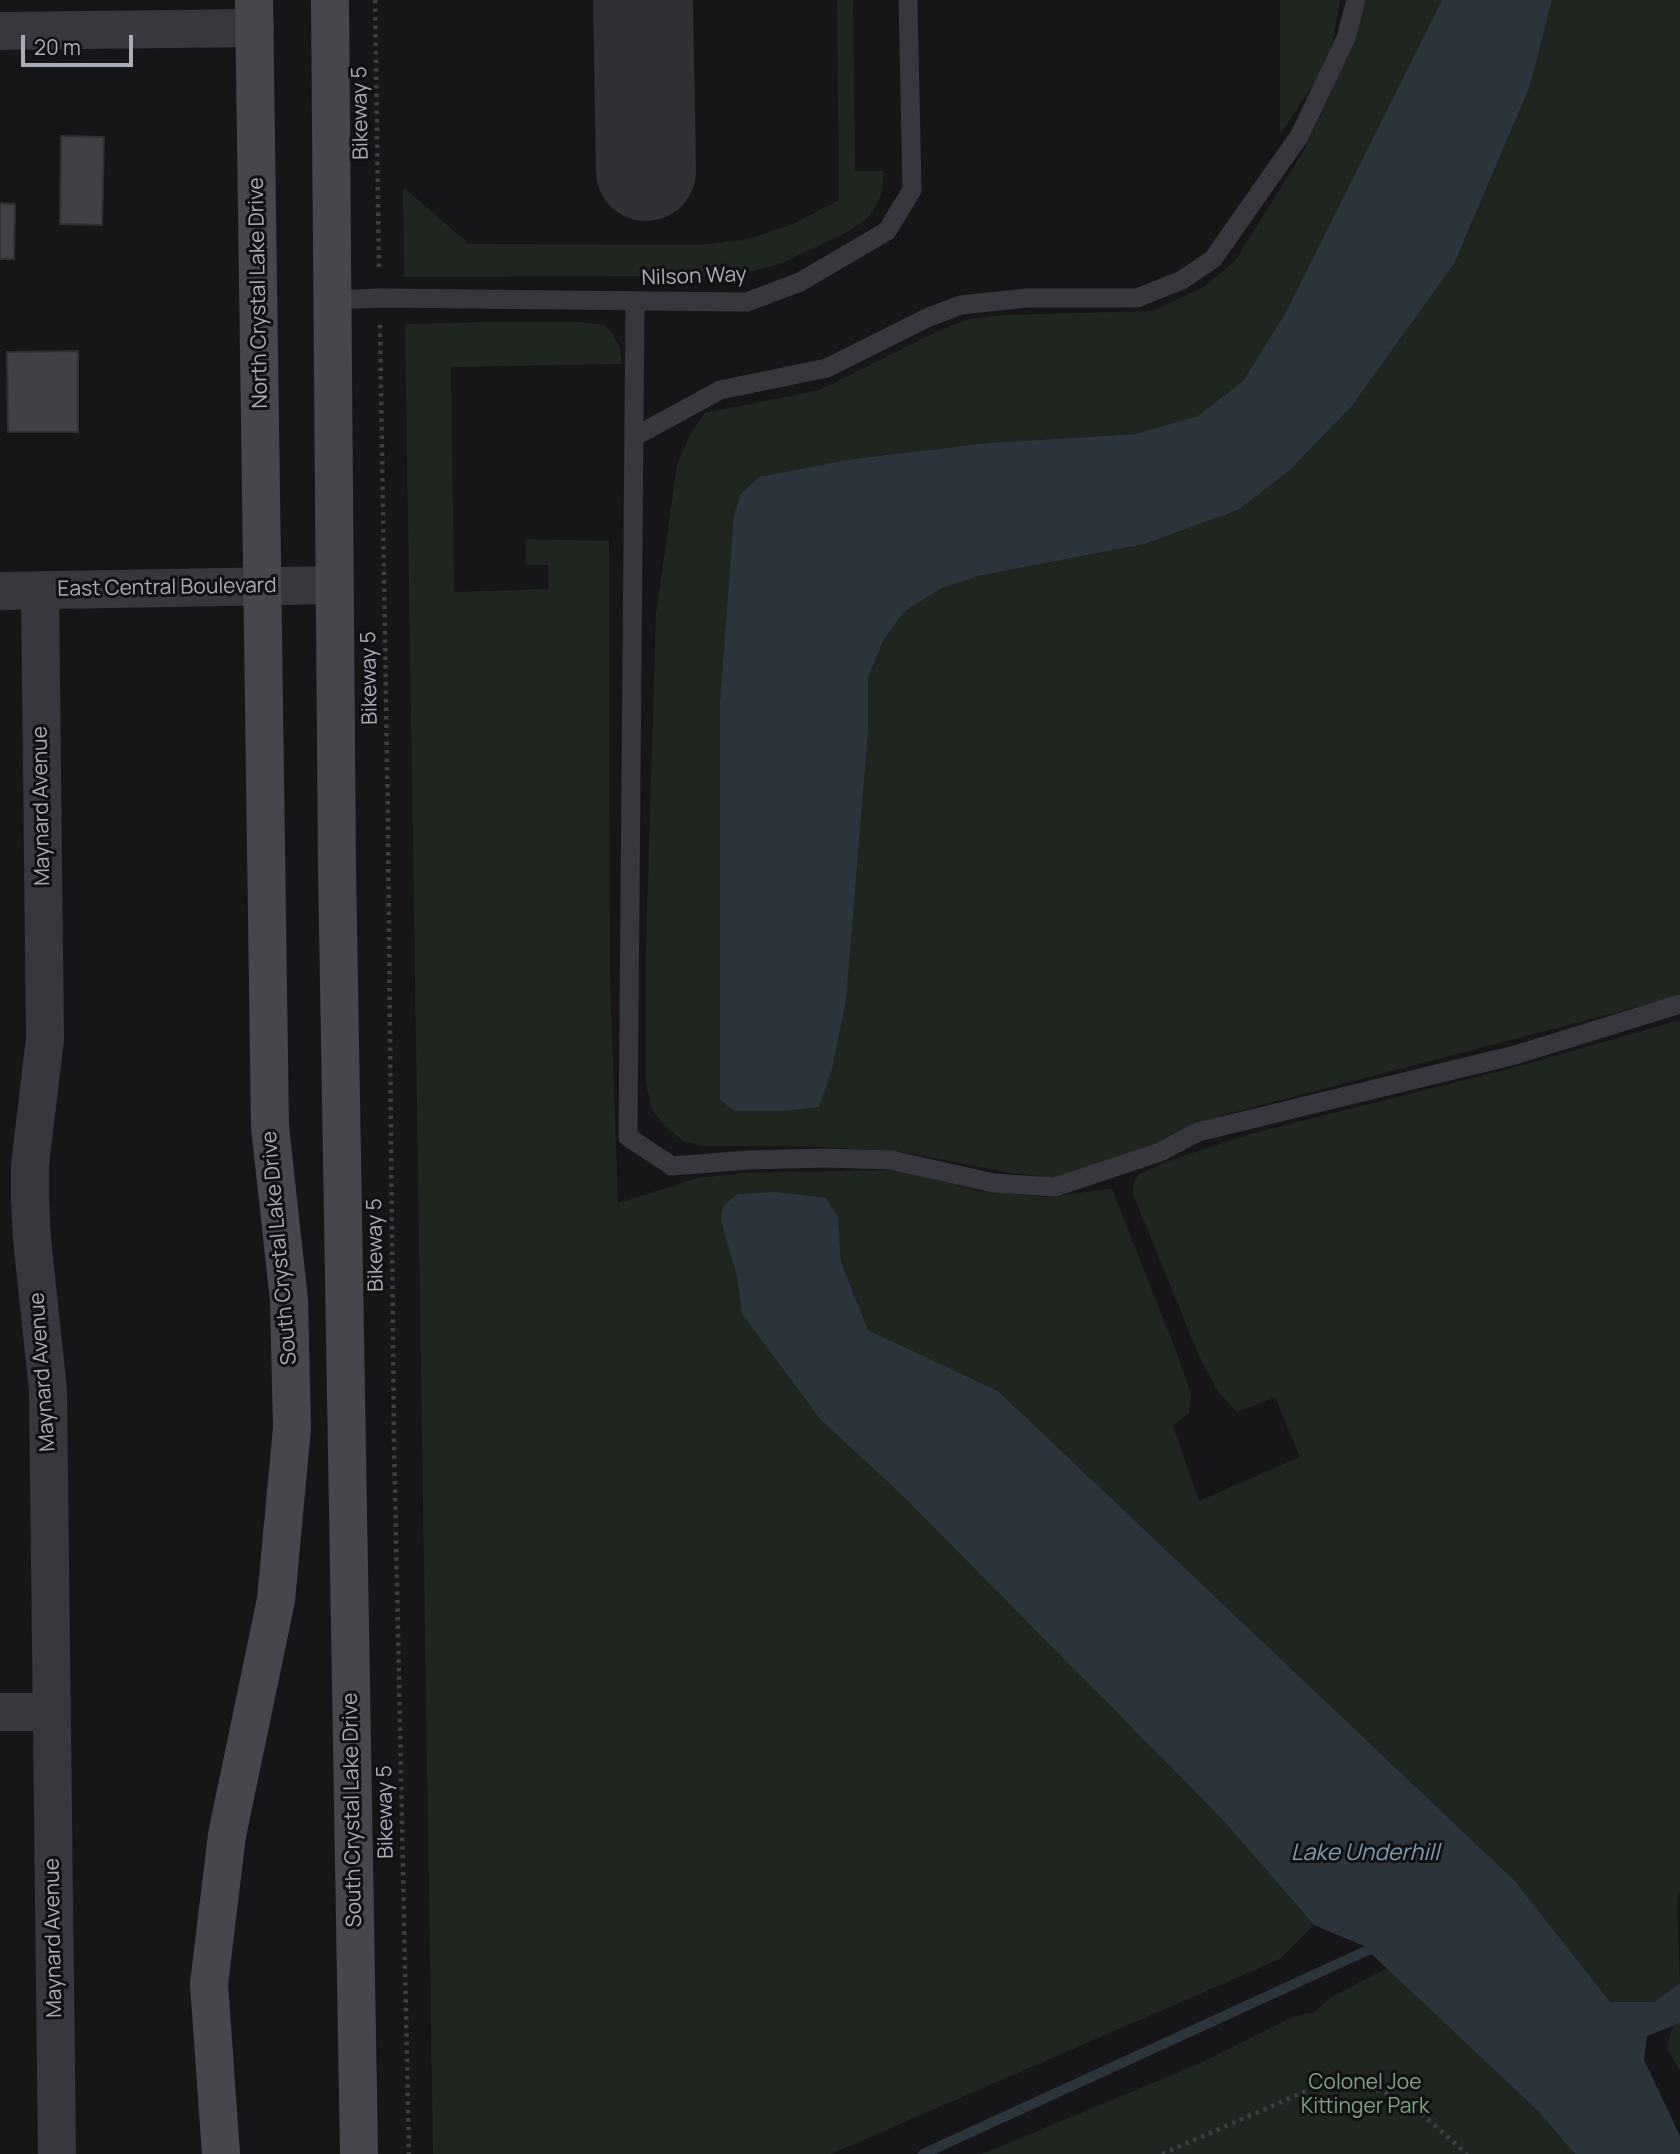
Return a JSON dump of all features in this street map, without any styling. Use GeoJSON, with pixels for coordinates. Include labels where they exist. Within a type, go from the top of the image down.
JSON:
{"type":"FeatureCollection","features":[{"type":"Feature","properties":{"kind":"main road"},"geometry":{"type":"LineString","coordinates":[[330,0],[334,585]]}},
{"type":"Feature","properties":{"kind":"main road","name":"North Crystal Lake Drive"},"geometry":{"type":"LineString","coordinates":[[254,14],[263,586]]}},
{"type":"Feature","properties":{"kind":"main road","name":"South Crystal Lake Drive"},"geometry":{"type":"LineString","coordinates":[[334,585],[359,2154]]}},
{"type":"Feature","properties":{"kind":"main road","name":"South Crystal Lake Drive"},"geometry":{"type":"LineString","coordinates":[[221,2154],[209,1984],[227,1835],[276,1600],[292,1429],[289,1300],[270,1127],[263,586]]}},
{"type":"Feature","properties":{"kind":"street"},"geometry":{"type":"LineString","coordinates":[[0,31],[254,14]]}},
{"type":"Feature","properties":{"kind":"street","name":"East Central Boulevard"},"geometry":{"type":"LineString","coordinates":[[0,591],[334,585]]}},
{"type":"Feature","properties":{"kind":"street","name":"Maynard Avenue"},"geometry":{"type":"LineString","coordinates":[[40,591],[45,1039],[30,1165],[30,1200],[48,1390],[57,2154]]}},
{"type":"Feature","properties":{"kind":"street"},"geometry":{"type":"LineString","coordinates":[[0,1712],[50,1712]]}},
{"type":"Feature","properties":{"kind":"lane","name":"Nilson Way"},"geometry":{"type":"LineString","coordinates":[[332,300],[379,298],[747,302],[800,282],[887,231],[912,190],[908,0]]}},
{"type":"Feature","properties":{"kind":"lane"},"geometry":{"type":"LineString","coordinates":[[634,437],[720,390],[827,368],[929,317],[961,305],[1027,298],[1137,298],[1182,280],[1213,260],[1300,135],[1346,38],[1356,0]]}},
{"type":"Feature","properties":{"kind":"lane"},"geometry":{"type":"LineString","coordinates":[[635,302],[628,1138],[673,1166],[748,1160],[891,1160],[994,1183],[1055,1188],[1160,1152],[1198,1132],[1515,1055],[1680,1004]]}},
{"type":"Feature","properties":{"kind":"path","name":"Bikeway 5"},"geometry":{"type":"LineString","coordinates":[[375,0],[379,268]]}},
{"type":"Feature","properties":{"kind":"path","name":"Bikeway 5"},"geometry":{"type":"LineString","coordinates":[[380,335],[394,1442],[409,2154]]}},
{"type":"Feature","properties":{"kind":"path"},"geometry":{"type":"LineString","coordinates":[[1161,2154],[1320,2085],[1370,2088],[1393,2095],[1415,2108],[1467,2154]]}},
{"type":"Feature","properties":{"kind":"green space"},"geometry":{"type":"Polygon","coordinates":[[[837,0],[853,0],[855,171],[884,171],[881,196],[871,214],[847,232],[783,263],[735,276],[404,277],[403,187],[469,244],[701,245],[749,239],[795,223],[839,200],[837,0]]]}},
{"type":"Feature","properties":{"kind":"green space"},"geometry":{"type":"Polygon","coordinates":[[[1280,0],[1340,0],[1332,45],[1313,85],[1280,135],[1280,0]]]}},
{"type":"Feature","properties":{"kind":"green space"},"geometry":{"type":"Polygon","coordinates":[[[1367,0],[1442,0],[1286,312],[1243,381],[1198,416],[1135,434],[988,443],[853,459],[720,703],[785,1111],[818,1107],[832,1069],[846,1001],[868,734],[868,678],[884,639],[904,612],[940,589],[978,576],[1146,544],[1238,510],[1290,470],[1351,407],[1454,264],[1530,86],[1552,0],[1680,0],[1680,996],[1223,1115],[1127,1155],[1056,1178],[1011,1173],[903,1152],[803,1146],[704,1146],[683,1141],[665,1126],[652,1110],[646,1083],[646,948],[656,613],[677,465],[691,432],[705,413],[820,390],[938,331],[969,319],[1002,315],[1152,311],[1204,287],[1235,261],[1306,147],[1350,51],[1367,0]]]}},
{"type":"Feature","properties":{"kind":"green space"},"geometry":{"type":"Polygon","coordinates":[[[581,322],[604,325],[611,331],[620,348],[622,364],[451,367],[454,592],[549,589],[548,565],[526,565],[526,539],[609,541],[610,978],[618,1203],[698,1178],[744,1173],[889,1170],[920,1173],[978,1191],[1048,1197],[1112,1189],[1191,1395],[1189,1413],[1173,1426],[1199,1501],[1300,1457],[1275,1397],[1237,1412],[1218,1392],[1199,1356],[1133,1194],[1133,1184],[1138,1175],[1165,1162],[1250,1134],[1508,1069],[1680,1020],[1680,1890],[1677,1901],[1680,1983],[1654,2002],[1610,2002],[1514,1880],[998,1391],[868,1330],[841,1262],[838,1217],[736,1272],[742,1314],[820,1419],[906,1499],[1222,1819],[1314,1925],[1280,1959],[831,2154],[433,2154],[405,324],[581,322]]]}},
{"type":"Feature","properties":{"kind":"green space","name":"Colonel Joe Kittinger Park"},"geometry":{"type":"Polygon","coordinates":[[[1387,1968],[1538,2111],[1575,2154],[982,2154],[1196,2065],[1292,2017],[1314,2012],[1330,1998],[1387,1968]]]}},
{"type":"Feature","properties":{"kind":"green space"},"geometry":{"type":"Polygon","coordinates":[[[1680,2023],[1680,2071],[1667,2048],[1672,2027],[1680,2023]]]}},
{"type":"Feature","properties":{"kind":"water"},"geometry":{"type":"Polygon","coordinates":[[[1442,0],[1552,0],[1530,86],[1454,264],[1351,407],[1290,470],[1238,510],[1145,544],[978,576],[940,589],[904,612],[884,639],[868,678],[868,734],[846,1001],[832,1069],[819,1107],[785,1111],[734,1111],[720,1100],[720,703],[734,516],[740,495],[759,477],[853,459],[988,443],[1135,434],[1198,416],[1243,381],[1286,312],[1442,0]]]}},
{"type":"Feature","properties":{"kind":"water","name":"Lake Underhill"},"geometry":{"type":"Polygon","coordinates":[[[776,1192],[826,1198],[838,1217],[841,1262],[868,1330],[998,1391],[1514,1880],[1610,2002],[1654,2002],[1680,1983],[1680,2023],[1647,2036],[1644,2060],[1680,2136],[1680,2154],[1575,2154],[1538,2111],[1362,1945],[1314,1925],[1222,1819],[906,1499],[820,1419],[742,1314],[736,1272],[721,1221],[723,1206],[738,1194],[776,1192]]]}},
{"type":"Feature","properties":{"kind":"building"},"geometry":{"type":"Polygon","coordinates":[[[61,136],[104,137],[102,225],[60,224],[61,136]]]}},
{"type":"Feature","properties":{"kind":"building"},"geometry":{"type":"Polygon","coordinates":[[[0,203],[15,204],[14,259],[0,259],[0,203]]]}},
{"type":"Feature","properties":{"kind":"building"},"geometry":{"type":"Polygon","coordinates":[[[78,351],[78,432],[8,432],[7,352],[78,351]]]}},
{"type":"Feature","properties":{"kind":"waterway"},"geometry":{"type":"LineString","coordinates":[[923,2154],[1379,1945]]}},
{"type":"Feature","properties":{"kind":"taxiway"},"geometry":{"type":"LineString","coordinates":[[643,0],[646,171]]}}]}
